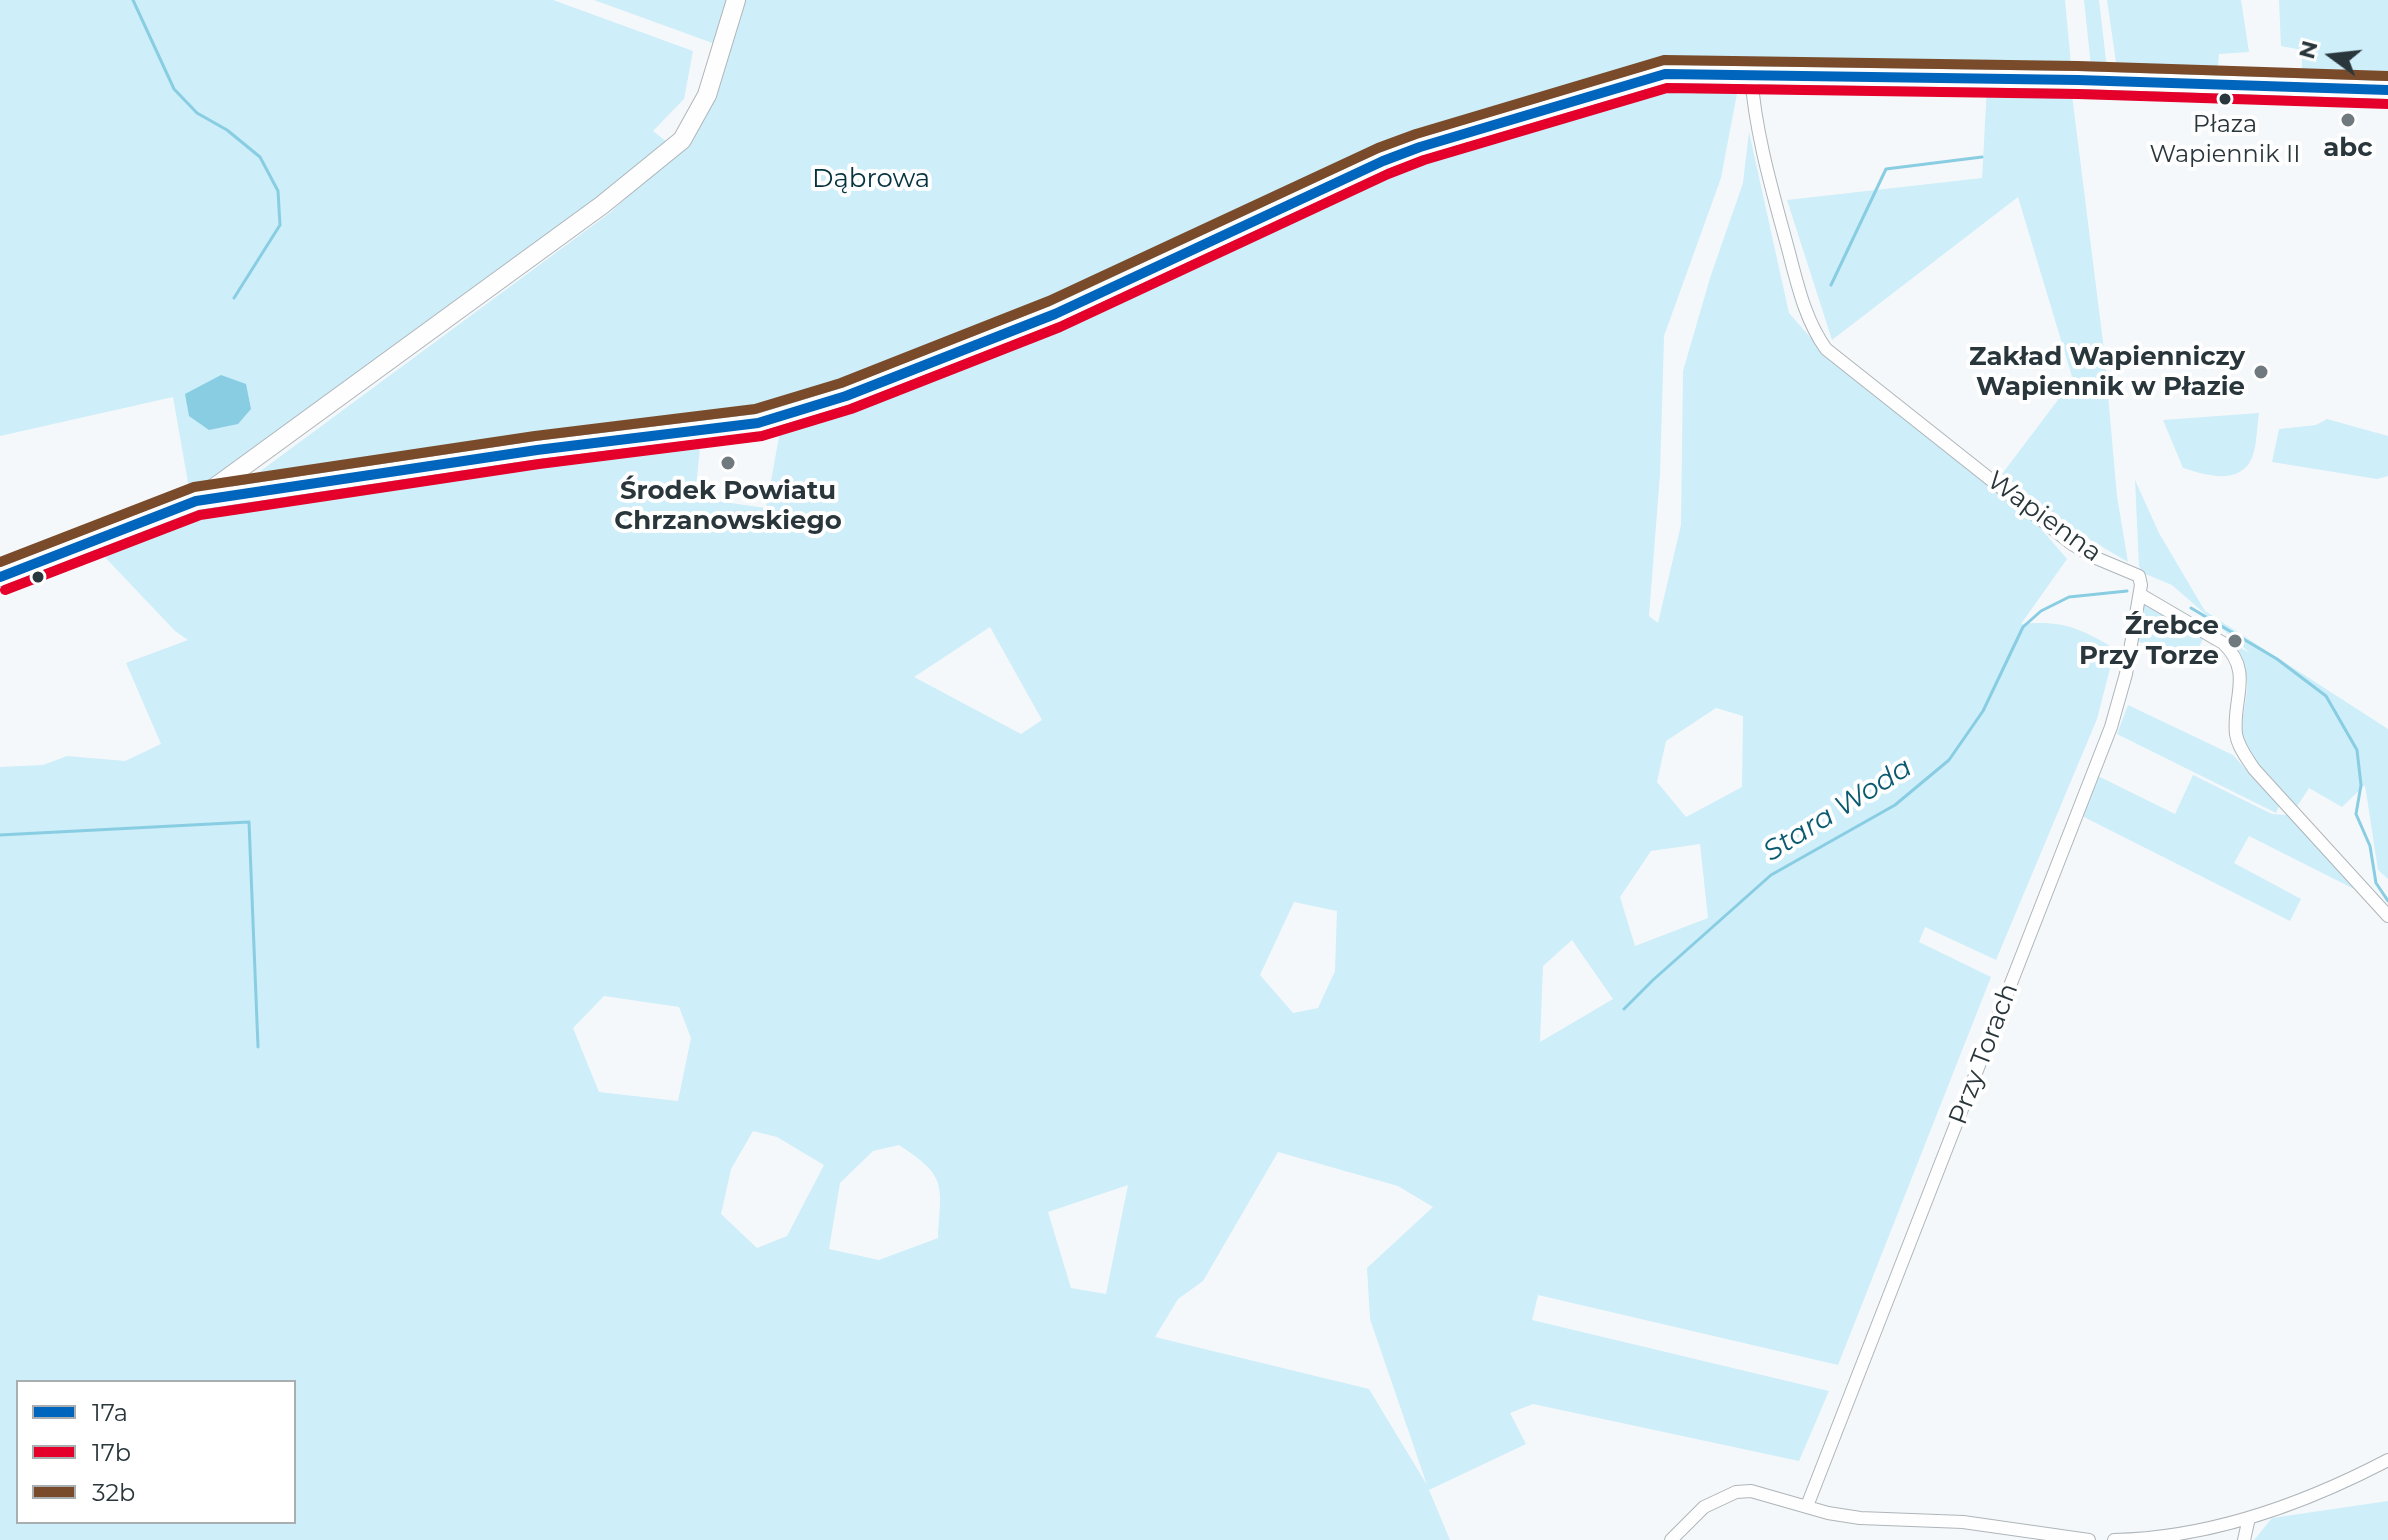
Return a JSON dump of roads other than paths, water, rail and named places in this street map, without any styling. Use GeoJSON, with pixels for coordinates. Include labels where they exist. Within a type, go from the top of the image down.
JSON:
{"type":"FeatureCollection","features":[{"type":"Feature","properties":{"kind":"main road"},"geometry":{"type":"LineString","coordinates":[[196,501],[602,205],[682,140],[707,95],[736,0]]}},
{"type":"Feature","properties":{"kind":"main road"},"geometry":{"type":"LineString","coordinates":[[0,577],[196,501],[537,450],[758,423],[846,396],[1055,314],[1383,161],[1451,137],[1665,74],[2078,80],[2388,90]]}},
{"type":"Feature","properties":{"kind":"street","name":"Wapienna"},"geometry":{"type":"LineString","coordinates":[[1751,74],[1775,201],[1804,307],[1813,331],[1826,349],[2072,544],[2139,576],[2141,595],[2233,652],[2241,672],[2236,731],[2238,743],[2254,769],[2388,916]]}},
{"type":"Feature","properties":{"kind":"street","name":"Przy Torach"},"geometry":{"type":"LineString","coordinates":[[1807,1506],[2111,727],[2126,674],[2141,595]]}},
{"type":"Feature","properties":{"kind":"street"},"geometry":{"type":"LineString","coordinates":[[2114,1540],[2186,1534],[2249,1518],[2388,1460]]}},
{"type":"Feature","properties":{"kind":"street"},"geometry":{"type":"LineString","coordinates":[[1671,1540],[1704,1507],[1736,1492],[1767,1494],[1828,1513],[1860,1518],[1963,1522],[2089,1540]]}},
{"type":"Feature","properties":{"kind":"street"},"geometry":{"type":"LineString","coordinates":[[2244,1540],[2249,1518]]}},
{"type":"Feature","properties":{"kind":"water"},"geometry":{"type":"Polygon","coordinates":[[[221,375],[246,384],[251,409],[238,424],[209,430],[189,416],[185,394],[221,375]]]}},
{"type":"Feature","properties":{"kind":"waterway"},"geometry":{"type":"LineString","coordinates":[[133,0],[174,89],[197,113],[227,130],[260,157],[278,191],[280,225],[234,298]]}},
{"type":"Feature","properties":{"kind":"waterway"},"geometry":{"type":"LineString","coordinates":[[1722,65],[1746,66]]}},
{"type":"Feature","properties":{"kind":"waterway"},"geometry":{"type":"LineString","coordinates":[[1760,66],[1771,67]]}},
{"type":"Feature","properties":{"kind":"waterway"},"geometry":{"type":"LineString","coordinates":[[2062,88],[2075,91]]}},
{"type":"Feature","properties":{"kind":"waterway"},"geometry":{"type":"LineString","coordinates":[[1831,285],[1886,169],[1982,157]]}},
{"type":"Feature","properties":{"kind":"waterway","name":"Stara Woda"},"geometry":{"type":"LineString","coordinates":[[1624,1009],[1771,875],[1895,805],[1949,760],[1983,711],[2023,627],[2041,611],[2069,597],[2127,591]]}},
{"type":"Feature","properties":{"kind":"waterway","name":"Stara Woda"},"geometry":{"type":"LineString","coordinates":[[2191,608],[2277,659],[2326,696],[2357,750],[2361,785],[2356,814],[2370,846],[2376,883],[2388,901]]}},
{"type":"Feature","properties":{"kind":"waterway"},"geometry":{"type":"LineString","coordinates":[[0,835],[249,822],[258,1047]]}},
{"type":"Feature","properties":{"kind":"place","name":"Płaza Wapiennik II"},"geometry":{"type":"Point","coordinates":[2225,99]}},
{"type":"Feature","properties":{"kind":"place","name":"abc"},"geometry":{"type":"Point","coordinates":[2348,120]}},
{"type":"Feature","properties":{"kind":"place","name":"Zakład Wapienniczy Wapiennik w Płazie"},"geometry":{"type":"Point","coordinates":[2261,372]}},
{"type":"Feature","properties":{"kind":"place","name":"Środek Powiatu Chrzanowskiego"},"geometry":{"type":"Point","coordinates":[728,463]}},
{"type":"Feature","properties":{"kind":"place","name":"Źrebce Przy Torze"},"geometry":{"type":"Point","coordinates":[2235,641]}},
{"type":"Feature","properties":{"kind":"park label","name":"Dąbrowa"},"geometry":{"type":"Point","coordinates":[871,179]}}]}
